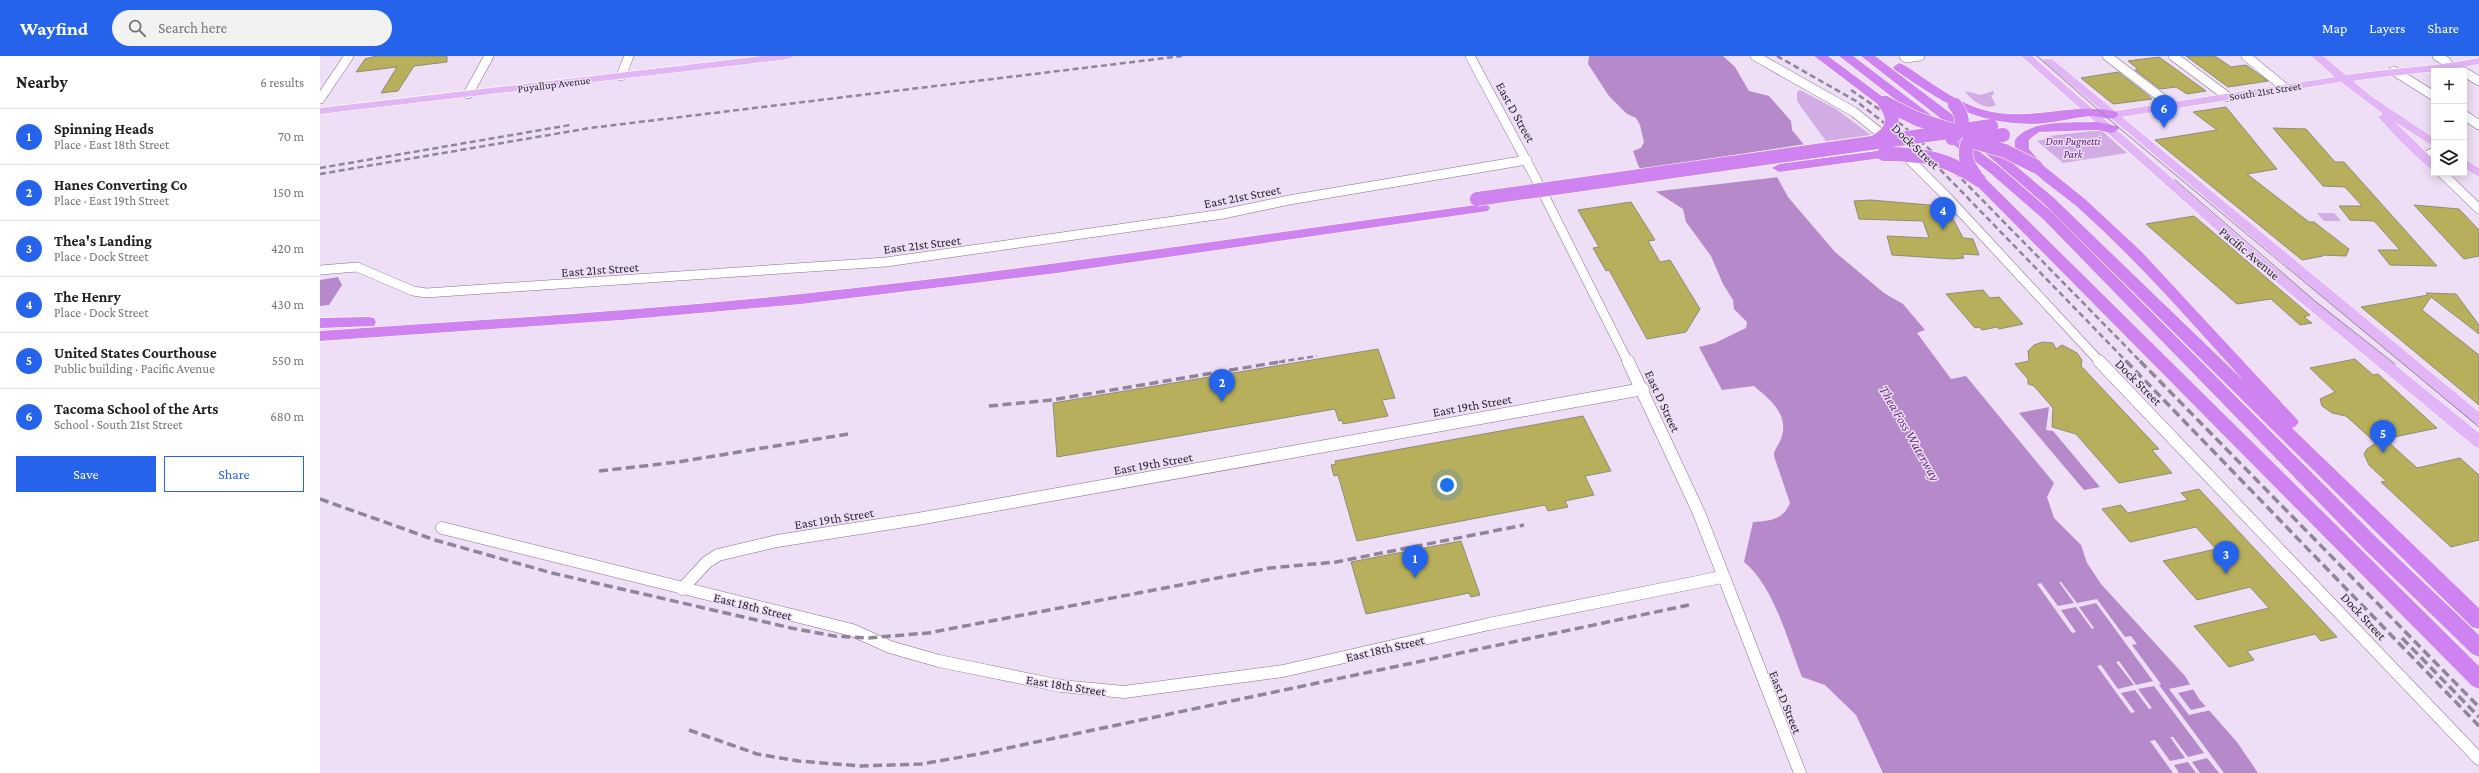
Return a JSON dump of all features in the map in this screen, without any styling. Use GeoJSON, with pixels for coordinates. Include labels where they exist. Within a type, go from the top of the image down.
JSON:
{"type":"FeatureCollection","features":[{"type":"Feature","properties":{"kind":"highway"},"geometry":{"type":"LineString","coordinates":[[1820,56],[1885,103],[1917,119],[2004,151],[2035,166],[2054,179],[2099,218],[2155,273],[2395,538]]}},
{"type":"Feature","properties":{"kind":"highway"},"geometry":{"type":"LineString","coordinates":[[1867,56],[2016,172],[2048,200],[2479,621]]}},
{"type":"Feature","properties":{"kind":"highway"},"geometry":{"type":"LineString","coordinates":[[1883,56],[1956,105],[1972,113],[2039,126]]}},
{"type":"Feature","properties":{"kind":"highway"},"geometry":{"type":"LineString","coordinates":[[1848,58],[1933,136],[1995,170],[2048,216],[2432,604],[2479,648]]}},
{"type":"Feature","properties":{"kind":"highway"},"geometry":{"type":"LineString","coordinates":[[1872,144],[1888,135],[1894,126],[1894,118],[1885,103]]}},
{"type":"Feature","properties":{"kind":"highway"},"geometry":{"type":"LineString","coordinates":[[1956,105],[1964,120],[1963,136],[1965,160],[1979,180],[2479,680]]}},
{"type":"Feature","properties":{"kind":"highway"},"geometry":{"type":"LineString","coordinates":[[1963,136],[1991,126],[2097,126],[2104,119]]}},
{"type":"Feature","properties":{"kind":"highway"},"geometry":{"type":"LineString","coordinates":[[320,336],[680,310],[802,299],[945,282],[1872,144],[1933,136],[2003,135],[2039,126],[2104,119]]}},
{"type":"Feature","properties":{"kind":"highway"},"geometry":{"type":"LineString","coordinates":[[2035,166],[2022,150],[2021,143],[2024,136],[2039,126]]}},
{"type":"Feature","properties":{"kind":"highway"},"geometry":{"type":"LineString","coordinates":[[1884,154],[1933,136],[1965,149],[2051,237],[2300,501]]}},
{"type":"Feature","properties":{"kind":"highway"},"geometry":{"type":"LineString","coordinates":[[320,325],[707,297],[867,281],[1480,203],[1884,154],[1918,154],[1941,158],[1954,163],[1979,180]]}},
{"type":"Feature","properties":{"kind":"highway"},"geometry":{"type":"LineString","coordinates":[[320,346],[541,328],[680,310]]}},
{"type":"Feature","properties":{"kind":"highway"},"geometry":{"type":"LineString","coordinates":[[2432,604],[2479,642]]}},
{"type":"Feature","properties":{"kind":"main road","name":"Puyallup Avenue"},"geometry":{"type":"LineString","coordinates":[[320,111],[789,56]]}},
{"type":"Feature","properties":{"kind":"main road","name":"Pacific Avenue"},"geometry":{"type":"LineString","coordinates":[[2026,56],[2479,420]]}},
{"type":"Feature","properties":{"kind":"main road","name":"Pacific Avenue"},"geometry":{"type":"LineString","coordinates":[[2042,56],[2104,119],[2202,212],[2342,331],[2407,381],[2479,442]]}},
{"type":"Feature","properties":{"kind":"main road"},"geometry":{"type":"LineString","coordinates":[[2316,56],[2367,98],[2431,141]]}},
{"type":"Feature","properties":{"kind":"main road","name":"South 21st Street"},"geometry":{"type":"LineString","coordinates":[[2457,68],[2479,60]]}},
{"type":"Feature","properties":{"kind":"main road","name":"South 21st Street"},"geometry":{"type":"LineString","coordinates":[[2104,119],[2171,105],[2394,71],[2431,68]]}},
{"type":"Feature","properties":{"kind":"main road"},"geometry":{"type":"LineString","coordinates":[[2367,98],[2406,141],[2431,163]]}},
{"type":"Feature","properties":{"kind":"main road"},"geometry":{"type":"LineString","coordinates":[[2467,165],[2479,173]]}},
{"type":"Feature","properties":{"kind":"street"},"geometry":{"type":"LineString","coordinates":[[320,98],[349,56]]}},
{"type":"Feature","properties":{"kind":"street"},"geometry":{"type":"LineString","coordinates":[[468,94],[489,56]]}},
{"type":"Feature","properties":{"kind":"street"},"geometry":{"type":"LineString","coordinates":[[621,76],[629,56]]}},
{"type":"Feature","properties":{"kind":"street","name":"East D Street"},"geometry":{"type":"LineString","coordinates":[[1470,56],[1525,157],[1643,389],[1699,513],[1722,576],[1800,773]]}},
{"type":"Feature","properties":{"kind":"street","name":"Dock Street"},"geometry":{"type":"LineString","coordinates":[[1755,56],[1854,112],[1877,128],[1934,183],[2059,319],[2182,446],[2479,759]]}},
{"type":"Feature","properties":{"kind":"street"},"geometry":{"type":"LineString","coordinates":[[1905,57],[1920,56]]}},
{"type":"Feature","properties":{"kind":"street"},"geometry":{"type":"LineString","coordinates":[[2107,56],[2171,105]]}},
{"type":"Feature","properties":{"kind":"street"},"geometry":{"type":"LineString","coordinates":[[2173,56],[2228,97]]}},
{"type":"Feature","properties":{"kind":"street"},"geometry":{"type":"LineString","coordinates":[[2246,56],[2285,88]]}},
{"type":"Feature","properties":{"kind":"street"},"geometry":{"type":"LineString","coordinates":[[2437,56],[2457,68]]}},
{"type":"Feature","properties":{"kind":"street"},"geometry":{"type":"LineString","coordinates":[[2394,71],[2431,94]]}},
{"type":"Feature","properties":{"kind":"street"},"geometry":{"type":"LineString","coordinates":[[2467,74],[2479,81]]}},
{"type":"Feature","properties":{"kind":"street"},"geometry":{"type":"LineString","coordinates":[[2467,118],[2479,125]]}},
{"type":"Feature","properties":{"kind":"street","name":"East 21st Street"},"geometry":{"type":"LineString","coordinates":[[320,270],[358,267],[368,270],[379,278],[413,291],[426,293],[886,262],[1223,214],[1290,200],[1525,157]]}},
{"type":"Feature","properties":{"kind":"street"},"geometry":{"type":"LineString","coordinates":[[2445,176],[2479,209]]}},
{"type":"Feature","properties":{"kind":"street","name":"East 19th Street"},"geometry":{"type":"LineString","coordinates":[[682,589],[707,562],[718,555],[778,541],[918,519],[1643,389]]}},
{"type":"Feature","properties":{"kind":"street","name":"East 18th Street"},"geometry":{"type":"LineString","coordinates":[[442,528],[655,579],[682,589],[852,630],[890,647],[939,661],[1061,686],[1096,691],[1124,692],[1283,671],[1489,624],[1722,576]]}},
{"type":"Feature","properties":{"kind":"green space"},"geometry":{"type":"Polygon","coordinates":[[[1800,90],[1836,109],[1871,135],[1826,141],[1797,101],[1797,92],[1800,90]]]}},
{"type":"Feature","properties":{"kind":"green space"},"geometry":{"type":"Polygon","coordinates":[[[1965,91],[1981,95],[1993,91],[1994,94],[1991,96],[1996,105],[1988,107],[1983,106],[1974,101],[1965,91]]]}},
{"type":"Feature","properties":{"kind":"green space","name":"Don Pugnetti Park"},"geometry":{"type":"Polygon","coordinates":[[[2101,130],[2127,153],[2063,163],[2037,141],[2050,138],[2049,136],[2101,130]]]}},
{"type":"Feature","properties":{"kind":"green space"},"geometry":{"type":"Polygon","coordinates":[[[2317,213],[2334,213],[2341,221],[2324,221],[2317,213]]]}},
{"type":"Feature","properties":{"kind":"water","name":"Thea Foss Waterway"},"geometry":{"type":"Polygon","coordinates":[[[1589,56],[1723,56],[1735,67],[1749,91],[1769,96],[1791,121],[1792,130],[1805,146],[1787,164],[1777,177],[1788,197],[1835,252],[1884,293],[1903,304],[1925,330],[1917,333],[1951,379],[1966,376],[2054,483],[2047,497],[2054,518],[2081,545],[2087,563],[2101,584],[2185,676],[2199,699],[2237,742],[2258,773],[1883,773],[1856,715],[1825,685],[1802,677],[1772,600],[1755,572],[1744,562],[1753,522],[1770,520],[1780,516],[1784,513],[1790,503],[1774,456],[1775,449],[1781,439],[1783,430],[1781,415],[1772,402],[1754,386],[1722,390],[1699,347],[1715,343],[1746,328],[1747,322],[1734,309],[1733,300],[1723,284],[1711,256],[1686,222],[1683,209],[1652,189],[1638,165],[1633,151],[1641,148],[1644,142],[1640,125],[1636,118],[1627,114],[1609,96],[1588,64],[1589,56]]]}},
{"type":"Feature","properties":{"kind":"water"},"geometry":{"type":"Polygon","coordinates":[[[338,277],[342,285],[329,305],[320,306],[320,280],[338,277]]]}},
{"type":"Feature","properties":{"kind":"water"},"geometry":{"type":"Polygon","coordinates":[[[2049,407],[2046,430],[2053,431],[2100,487],[2084,490],[2019,413],[2049,407]]]}},
{"type":"Feature","properties":{"kind":"pier"},"geometry":{"type":"Polygon","coordinates":[[[1806,144],[1802,158],[1788,165],[1779,177],[1652,192],[1638,170],[1806,144]]]}},
{"type":"Feature","properties":{"kind":"pier"},"geometry":{"type":"Polygon","coordinates":[[[2059,582],[2061,582],[2077,603],[2097,599],[2125,637],[2131,636],[2137,644],[2132,645],[2161,684],[2159,685],[2224,773],[2219,773],[2207,758],[2192,762],[2200,773],[2196,773],[2188,762],[2174,765],[2179,773],[2173,773],[2150,741],[2155,740],[2170,761],[2185,758],[2170,737],[2173,737],[2188,757],[2204,753],[2154,686],[2138,689],[2152,708],[2149,709],[2135,690],[2121,693],[2135,712],[2131,713],[2097,666],[2101,665],[2118,689],[2134,685],[2116,662],[2119,661],[2136,685],[2153,681],[2096,603],[2079,607],[2094,628],[2092,629],[2076,607],[2061,610],[2076,632],[2072,633],[2037,584],[2041,583],[2058,606],[2074,603],[2059,582]]]}},
{"type":"Feature","properties":{"kind":"pier"},"geometry":{"type":"Polygon","coordinates":[[[2192,684],[2195,689],[2178,693],[2191,710],[2208,706],[2211,710],[2189,715],[2169,689],[2192,684]]]}},
{"type":"Feature","properties":{"kind":"building"},"geometry":{"type":"Polygon","coordinates":[[[376,56],[447,56],[447,62],[414,66],[398,91],[381,93],[397,67],[356,72],[365,59],[376,56]]]}},
{"type":"Feature","properties":{"kind":"building"},"geometry":{"type":"Polygon","coordinates":[[[2186,56],[2215,56],[2231,67],[2246,65],[2268,81],[2228,87],[2186,56]]]}},
{"type":"Feature","properties":{"kind":"building"},"geometry":{"type":"Polygon","coordinates":[[[2159,57],[2206,91],[2187,94],[2176,87],[2160,89],[2135,70],[2138,69],[2128,61],[2159,57]]]}},
{"type":"Feature","properties":{"kind":"building"},"geometry":{"type":"Polygon","coordinates":[[[2118,72],[2152,99],[2113,104],[2081,78],[2118,72]]]}},
{"type":"Feature","properties":{"kind":"building"},"geometry":{"type":"Polygon","coordinates":[[[2226,107],[2277,169],[2247,174],[2309,222],[2314,222],[2349,249],[2346,256],[2322,255],[2323,256],[2302,260],[2155,140],[2217,130],[2193,112],[2226,107]]]}},
{"type":"Feature","properties":{"kind":"building"},"geometry":{"type":"Polygon","coordinates":[[[2273,128],[2306,129],[2335,162],[2344,162],[2437,266],[2390,265],[2378,250],[2400,250],[2374,221],[2350,220],[2339,206],[2362,206],[2345,187],[2323,186],[2273,128]]]}},
{"type":"Feature","properties":{"kind":"building"},"geometry":{"type":"Polygon","coordinates":[[[1871,200],[1941,206],[1945,216],[1952,217],[1963,238],[1973,239],[1979,255],[1962,254],[1964,258],[1953,259],[1892,255],[1887,236],[1929,238],[1923,221],[1859,219],[1854,201],[1871,200]]]}},
{"type":"Feature","properties":{"kind":"building"},"geometry":{"type":"Polygon","coordinates":[[[1631,202],[1655,240],[1648,241],[1660,262],[1670,260],[1700,309],[1686,332],[1647,339],[1609,270],[1606,271],[1593,248],[1599,247],[1578,210],[1631,202]]]}},
{"type":"Feature","properties":{"kind":"building"},"geometry":{"type":"Polygon","coordinates":[[[2414,205],[2459,209],[2479,230],[2479,256],[2464,259],[2414,205]]]}},
{"type":"Feature","properties":{"kind":"building"},"geometry":{"type":"Polygon","coordinates":[[[2194,216],[2310,315],[2304,317],[2312,323],[2300,325],[2271,299],[2237,304],[2146,224],[2194,216]]]}},
{"type":"Feature","properties":{"kind":"building"},"geometry":{"type":"Polygon","coordinates":[[[1983,290],[1990,298],[1999,297],[2023,324],[1999,329],[1997,327],[1982,330],[1979,327],[1975,328],[1946,294],[1983,290]]]}},
{"type":"Feature","properties":{"kind":"building"},"geometry":{"type":"Polygon","coordinates":[[[2426,293],[2456,294],[2479,325],[2479,334],[2431,297],[2422,310],[2479,355],[2479,405],[2361,307],[2428,295],[2426,293]]]}},
{"type":"Feature","properties":{"kind":"building"},"geometry":{"type":"Polygon","coordinates":[[[2043,342],[2053,343],[2056,349],[2062,345],[2077,353],[2082,360],[2081,366],[2159,449],[2152,450],[2172,473],[2119,483],[2076,434],[2052,427],[2053,408],[2034,386],[2028,384],[2028,379],[2015,364],[2029,361],[2028,351],[2034,345],[2043,342]]]}},
{"type":"Feature","properties":{"kind":"building"},"geometry":{"type":"Polygon","coordinates":[[[1378,349],[1395,398],[1382,400],[1388,416],[1343,424],[1342,420],[1339,421],[1335,409],[1057,457],[1053,403],[1378,349]]]}},
{"type":"Feature","properties":{"kind":"building"},"geometry":{"type":"Polygon","coordinates":[[[2355,359],[2373,375],[2378,374],[2437,428],[2385,439],[2417,468],[2460,458],[2479,475],[2479,540],[2451,547],[2381,482],[2386,481],[2369,465],[2364,454],[2367,449],[2376,443],[2346,416],[2332,413],[2322,406],[2320,399],[2335,392],[2310,368],[2355,359]]]}},
{"type":"Feature","properties":{"kind":"building"},"geometry":{"type":"Polygon","coordinates":[[[1583,416],[1611,471],[1585,476],[1594,495],[1565,501],[1568,507],[1548,511],[1545,505],[1357,541],[1338,475],[1334,476],[1331,465],[1336,464],[1335,461],[1583,416]]]}},
{"type":"Feature","properties":{"kind":"building"},"geometry":{"type":"Polygon","coordinates":[[[2199,489],[2337,637],[2321,641],[2315,634],[2247,651],[2254,660],[2229,667],[2194,626],[2269,608],[2250,587],[2197,600],[2163,561],[2216,549],[2196,527],[2130,542],[2102,509],[2121,505],[2128,513],[2188,500],[2181,493],[2199,489]]]}},
{"type":"Feature","properties":{"kind":"building"},"geometry":{"type":"Polygon","coordinates":[[[1461,541],[1480,595],[1471,597],[1469,593],[1366,614],[1351,562],[1461,541]]]}},
{"type":"Feature","properties":{"kind":"tram line"},"geometry":{"type":"LineString","coordinates":[[2037,56],[2118,127],[2479,427]]}},
{"type":"Feature","properties":{"kind":"tram line"},"geometry":{"type":"LineString","coordinates":[[2175,180],[2315,301],[2395,364]]}},
{"type":"Feature","properties":{"kind":"railway"},"geometry":{"type":"LineString","coordinates":[[320,174],[590,128],[1182,56]]}},
{"type":"Feature","properties":{"kind":"railway"},"geometry":{"type":"LineString","coordinates":[[1777,56],[1856,101],[1928,157],[2127,362]]}},
{"type":"Feature","properties":{"kind":"railway"},"geometry":{"type":"LineString","coordinates":[[1851,90],[1902,125],[1952,169],[2141,362]]}},
{"type":"Feature","properties":{"kind":"railway"},"geometry":{"type":"LineString","coordinates":[[320,168],[570,125]]}},
{"type":"Feature","properties":{"kind":"railway"},"geometry":{"type":"LineString","coordinates":[[1279,362],[1317,356]]}},
{"type":"Feature","properties":{"kind":"railway"},"geometry":{"type":"LineString","coordinates":[[1279,362],[1285,361]]}},
{"type":"Feature","properties":{"kind":"railway"},"geometry":{"type":"LineString","coordinates":[[2126,361],[2479,726]]}},
{"type":"Feature","properties":{"kind":"railway"},"geometry":{"type":"LineString","coordinates":[[2140,361],[2479,707]]}},
{"type":"Feature","properties":{"kind":"railway"},"geometry":{"type":"LineString","coordinates":[[989,406],[1052,400],[1279,362]]}},
{"type":"Feature","properties":{"kind":"railway"},"geometry":{"type":"LineString","coordinates":[[599,471],[678,462],[848,434]]}},
{"type":"Feature","properties":{"kind":"railway"},"geometry":{"type":"LineString","coordinates":[[320,499],[435,540],[552,573],[791,628],[834,636],[868,638],[928,633],[1270,568],[1336,562],[1524,525]]}},
{"type":"Feature","properties":{"kind":"railway"},"geometry":{"type":"LineString","coordinates":[[689,730],[757,754],[799,761],[860,766],[921,764],[979,754],[1689,605]]}},
{"type":"Feature","properties":{"kind":"railway"},"geometry":{"type":"LineString","coordinates":[[2402,638],[2479,717]]}},
{"type":"Feature","properties":{"kind":"place","name":"Tacoma School of the Arts"},"geometry":{"type":"Point","coordinates":[2164,128]}},
{"type":"Feature","properties":{"kind":"place","name":"The Henry"},"geometry":{"type":"Point","coordinates":[1943,230]}},
{"type":"Feature","properties":{"kind":"place","name":"Hanes Converting Co"},"geometry":{"type":"Point","coordinates":[1222,402]}},
{"type":"Feature","properties":{"kind":"place","name":"United States Courthouse"},"geometry":{"type":"Point","coordinates":[2383,453]}},
{"type":"Feature","properties":{"kind":"place","name":"Thea's Landing"},"geometry":{"type":"Point","coordinates":[2226,574]}},
{"type":"Feature","properties":{"kind":"place","name":"Spinning Heads"},"geometry":{"type":"Point","coordinates":[1415,578]}}]}
